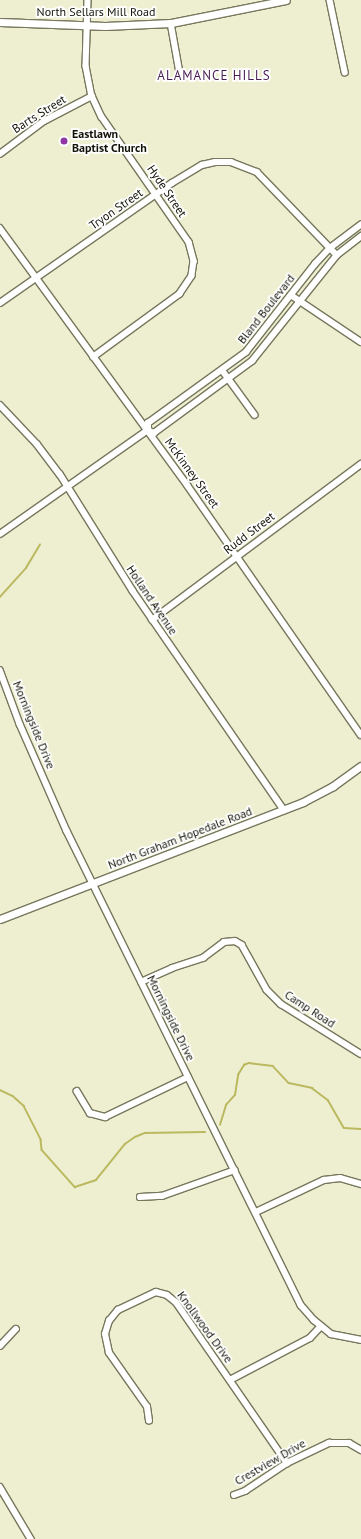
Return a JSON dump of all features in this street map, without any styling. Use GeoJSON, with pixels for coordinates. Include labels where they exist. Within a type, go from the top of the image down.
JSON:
{"type":"FeatureCollection","features":[{"type":"Feature","properties":{"kind":"street","name":"Hyde Street"},"geometry":{"type":"LineString","coordinates":[[88,0],[86,25],[86,66],[92,96],[102,117],[190,242],[194,261],[192,276],[180,294],[94,357]]}},
{"type":"Feature","properties":{"kind":"street","name":"North Sellars Mill Road"},"geometry":{"type":"LineString","coordinates":[[0,22],[86,25],[171,23],[286,0]]}},
{"type":"Feature","properties":{"kind":"street"},"geometry":{"type":"LineString","coordinates":[[330,0],[345,72]]}},
{"type":"Feature","properties":{"kind":"street"},"geometry":{"type":"LineString","coordinates":[[171,23],[180,73]]}},
{"type":"Feature","properties":{"kind":"street","name":"Barts Street"},"geometry":{"type":"LineString","coordinates":[[0,154],[44,121],[92,96]]}},
{"type":"Feature","properties":{"kind":"street","name":"Tryon Street"},"geometry":{"type":"LineString","coordinates":[[0,303],[157,194],[202,165],[231,162],[246,166],[271,186],[337,255]]}},
{"type":"Feature","properties":{"kind":"street","name":"Bland Boulevard"},"geometry":{"type":"LineString","coordinates":[[148,430],[148,423],[222,371],[256,341],[291,295],[330,248],[361,225]]}},
{"type":"Feature","properties":{"kind":"street","name":"McKinney Street"},"geometry":{"type":"LineString","coordinates":[[0,228],[148,430],[237,555],[361,735]]}},
{"type":"Feature","properties":{"kind":"street","name":"Bland Boulevard"},"geometry":{"type":"LineString","coordinates":[[148,430],[154,433],[229,379],[259,354],[299,301],[337,255],[361,236]]}},
{"type":"Feature","properties":{"kind":"street"},"geometry":{"type":"LineString","coordinates":[[291,295],[361,342]]}},
{"type":"Feature","properties":{"kind":"street"},"geometry":{"type":"LineString","coordinates":[[222,371],[255,415]]}},
{"type":"Feature","properties":{"kind":"street","name":"Holland Avenue"},"geometry":{"type":"LineString","coordinates":[[0,405],[37,444],[68,487],[152,620],[284,810]]}},
{"type":"Feature","properties":{"kind":"street","name":"Bland Boulevard"},"geometry":{"type":"LineString","coordinates":[[0,534],[148,430]]}},
{"type":"Feature","properties":{"kind":"street","name":"Rudd Street"},"geometry":{"type":"LineString","coordinates":[[152,620],[237,555],[361,464]]}},
{"type":"Feature","properties":{"kind":"street","name":"Morningside Drive"},"geometry":{"type":"LineString","coordinates":[[0,670],[44,782],[92,884],[301,1305],[321,1326],[338,1337],[361,1340]]}},
{"type":"Feature","properties":{"kind":"street","name":"North Graham Hopedale Road"},"geometry":{"type":"LineString","coordinates":[[0,919],[284,810],[323,792],[361,766]]}},
{"type":"Feature","properties":{"kind":"street","name":"Camp Road"},"geometry":{"type":"LineString","coordinates":[[141,982],[172,968],[203,958],[224,942],[235,941],[242,945],[267,990],[280,1004],[361,1054]]}},
{"type":"Feature","properties":{"kind":"street"},"geometry":{"type":"LineString","coordinates":[[77,1091],[90,1113],[105,1117],[188,1077]]}},
{"type":"Feature","properties":{"kind":"street"},"geometry":{"type":"LineString","coordinates":[[140,1197],[162,1196],[234,1170]]}},
{"type":"Feature","properties":{"kind":"street"},"geometry":{"type":"LineString","coordinates":[[256,1212],[324,1180],[340,1178],[361,1184]]}},
{"type":"Feature","properties":{"kind":"street","name":"Knollwood Drive"},"geometry":{"type":"LineString","coordinates":[[149,1420],[146,1407],[109,1353],[105,1334],[109,1321],[118,1310],[148,1294],[162,1293],[172,1298],[287,1463]]}},
{"type":"Feature","properties":{"kind":"street"},"geometry":{"type":"LineString","coordinates":[[230,1380],[310,1338],[321,1326]]}},
{"type":"Feature","properties":{"kind":"street"},"geometry":{"type":"LineString","coordinates":[[0,1346],[16,1330]]}},
{"type":"Feature","properties":{"kind":"street","name":"Crestview Drive"},"geometry":{"type":"LineString","coordinates":[[234,1495],[246,1491],[287,1463],[329,1442],[349,1443],[361,1450]]}},
{"type":"Feature","properties":{"kind":"street"},"geometry":{"type":"LineString","coordinates":[[0,1487],[31,1539]]}},
{"type":"Feature","properties":{"kind":"waterway"},"geometry":{"type":"LineString","coordinates":[[0,597],[26,568],[40,545]]}},
{"type":"Feature","properties":{"kind":"waterway"},"geometry":{"type":"LineString","coordinates":[[220,1125],[226,1105],[235,1095],[238,1075],[244,1065],[249,1063],[273,1066],[289,1083],[312,1088],[328,1100],[344,1128],[361,1129]]}},
{"type":"Feature","properties":{"kind":"waterway"},"geometry":{"type":"LineString","coordinates":[[0,1090],[13,1096],[24,1106],[41,1140],[42,1150],[75,1187],[96,1180],[125,1144],[135,1137],[145,1133],[205,1132]]}},
{"type":"Feature","properties":{"kind":"place","name":"Eastlawn Baptist Church"},"geometry":{"type":"Point","coordinates":[64,141]}},
{"type":"Feature","properties":{"kind":"district","name":"ALAMANCE HILLS"},"geometry":{"type":"Point","coordinates":[214,76]}}]}
